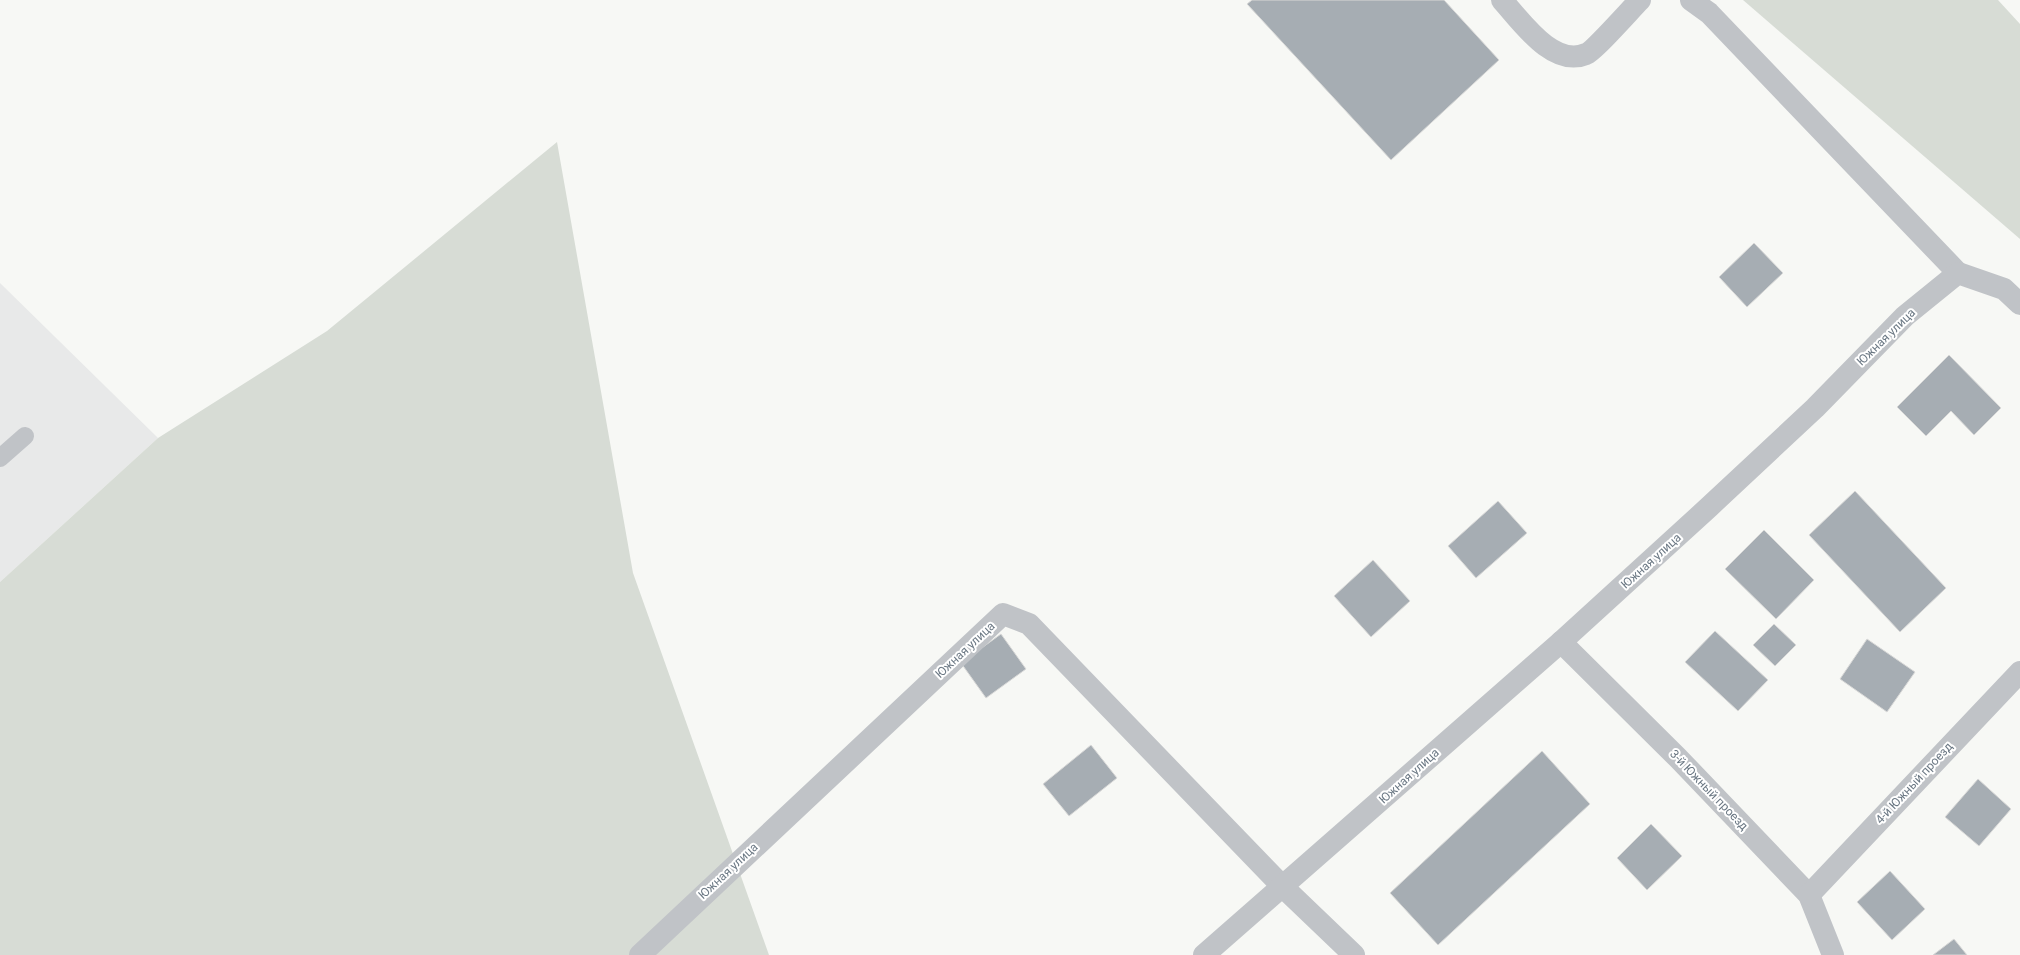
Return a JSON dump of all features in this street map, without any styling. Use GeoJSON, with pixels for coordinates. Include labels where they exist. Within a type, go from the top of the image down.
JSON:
{"type":"FeatureCollection","features":[{"type":"Feature","properties":{"kind":"street"},"geometry":{"type":"LineString","coordinates":[[1502,0],[1543,45],[1568,57],[1587,54],[1640,0]]}},
{"type":"Feature","properties":{"kind":"street"},"geometry":{"type":"LineString","coordinates":[[1691,0],[1709,13],[1958,274],[2004,289],[2020,304]]}},
{"type":"Feature","properties":{"kind":"street","name":"Южная улица"},"geometry":{"type":"LineString","coordinates":[[1204,955],[1561,642],[1710,507],[1815,408],[1905,316],[1958,274]]}},
{"type":"Feature","properties":{"kind":"street","name":"Южная улица"},"geometry":{"type":"LineString","coordinates":[[640,955],[1003,614],[1029,624],[1283,887]]}},
{"type":"Feature","properties":{"kind":"street","name":"3-й Южный проезд"},"geometry":{"type":"LineString","coordinates":[[1561,642],[1678,758],[1809,895],[1833,955]]}},
{"type":"Feature","properties":{"kind":"street","name":"4-й Южный проезд"},"geometry":{"type":"LineString","coordinates":[[1809,895],[2020,672]]}},
{"type":"Feature","properties":{"kind":"street"},"geometry":{"type":"LineString","coordinates":[[1283,887],[1354,955]]}},
{"type":"Feature","properties":{"kind":"lane"},"geometry":{"type":"LineString","coordinates":[[0,458],[25,436]]}},
{"type":"Feature","properties":{"kind":"shaded area"},"geometry":{"type":"Polygon","coordinates":[[[1743,0],[1998,0],[2020,24],[2020,239],[1743,0]]]}},
{"type":"Feature","properties":{"kind":"shaded area"},"geometry":{"type":"Polygon","coordinates":[[[557,142],[633,573],[769,955],[0,955],[0,582],[158,438],[327,331],[557,142]]]}},
{"type":"Feature","properties":{"kind":"shaded area"},"geometry":{"type":"Polygon","coordinates":[[[0,283],[158,438],[0,582],[0,283]]]}},
{"type":"Feature","properties":{"kind":"building"},"geometry":{"type":"Polygon","coordinates":[[[1252,0],[1444,0],[1499,60],[1391,160],[1247,4],[1252,0]]]}},
{"type":"Feature","properties":{"kind":"building"},"geometry":{"type":"Polygon","coordinates":[[[1754,243],[1783,273],[1747,307],[1719,277],[1754,243]]]}},
{"type":"Feature","properties":{"kind":"building"},"geometry":{"type":"Polygon","coordinates":[[[1949,355],[2001,408],[1974,435],[1951,411],[1926,436],[1897,407],[1949,355]]]}},
{"type":"Feature","properties":{"kind":"building"},"geometry":{"type":"Polygon","coordinates":[[[1855,491],[1946,588],[1900,632],[1809,535],[1855,491]]]}},
{"type":"Feature","properties":{"kind":"building"},"geometry":{"type":"Polygon","coordinates":[[[1498,501],[1527,533],[1476,578],[1448,546],[1498,501]]]}},
{"type":"Feature","properties":{"kind":"building"},"geometry":{"type":"Polygon","coordinates":[[[1764,530],[1814,580],[1776,619],[1725,569],[1764,530]]]}},
{"type":"Feature","properties":{"kind":"building"},"geometry":{"type":"Polygon","coordinates":[[[1373,560],[1410,601],[1371,637],[1334,596],[1373,560]]]}},
{"type":"Feature","properties":{"kind":"building"},"geometry":{"type":"Polygon","coordinates":[[[1774,624],[1796,645],[1775,666],[1753,645],[1774,624]]]}},
{"type":"Feature","properties":{"kind":"building"},"geometry":{"type":"Polygon","coordinates":[[[1715,631],[1768,680],[1738,711],[1685,662],[1715,631]]]}},
{"type":"Feature","properties":{"kind":"building"},"geometry":{"type":"Polygon","coordinates":[[[1001,634],[1026,669],[986,698],[961,663],[1001,634]]]}},
{"type":"Feature","properties":{"kind":"building"},"geometry":{"type":"Polygon","coordinates":[[[1867,639],[1915,672],[1887,712],[1840,679],[1867,639]]]}},
{"type":"Feature","properties":{"kind":"building"},"geometry":{"type":"Polygon","coordinates":[[[1091,745],[1117,778],[1069,816],[1043,784],[1091,745]]]}},
{"type":"Feature","properties":{"kind":"building"},"geometry":{"type":"Polygon","coordinates":[[[1542,751],[1590,804],[1438,945],[1390,893],[1542,751]]]}},
{"type":"Feature","properties":{"kind":"building"},"geometry":{"type":"Polygon","coordinates":[[[1978,779],[2011,809],[1979,846],[1945,817],[1978,779]]]}},
{"type":"Feature","properties":{"kind":"building"},"geometry":{"type":"Polygon","coordinates":[[[1651,824],[1682,856],[1647,890],[1617,858],[1651,824]]]}},
{"type":"Feature","properties":{"kind":"building"},"geometry":{"type":"Polygon","coordinates":[[[1890,871],[1925,909],[1892,940],[1857,902],[1890,871]]]}},
{"type":"Feature","properties":{"kind":"building"},"geometry":{"type":"Polygon","coordinates":[[[1954,939],[1967,955],[1933,955],[1954,939]]]}}]}
